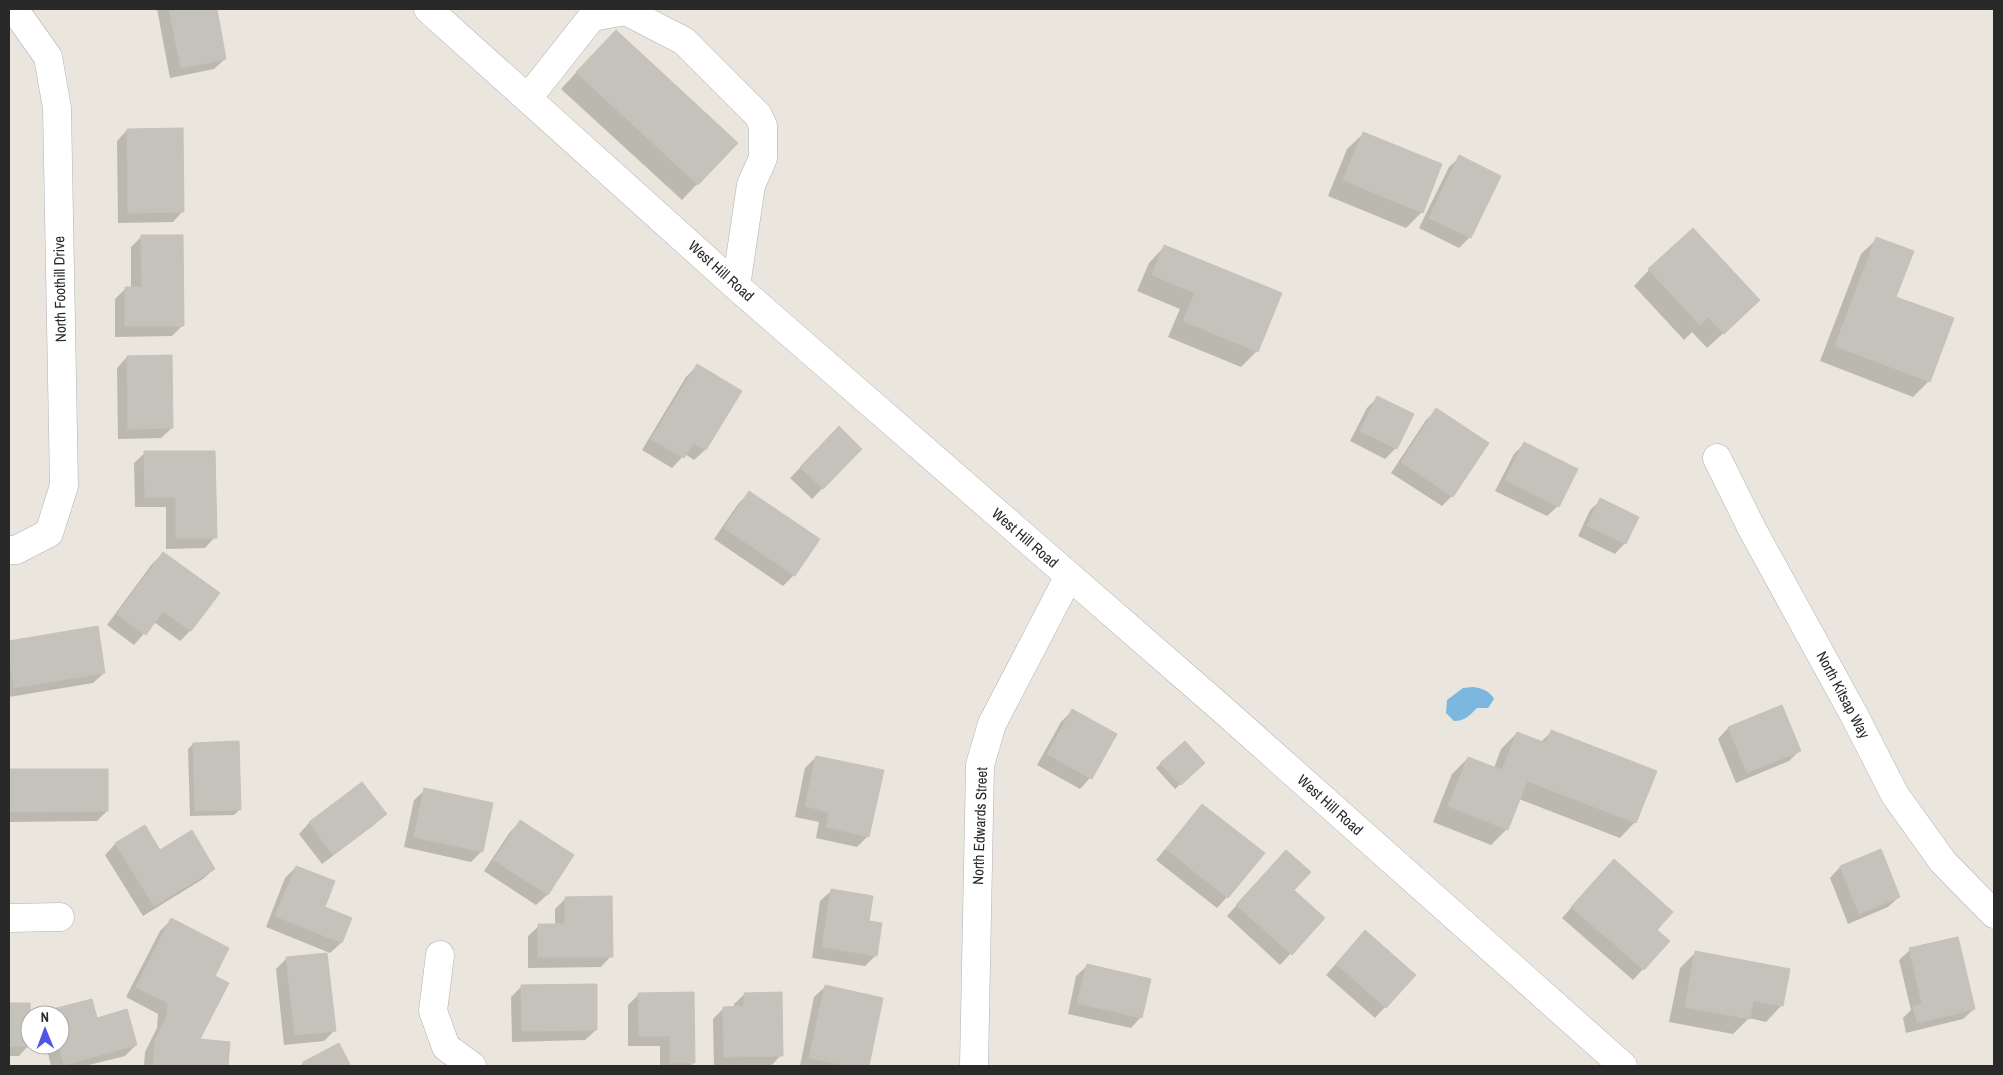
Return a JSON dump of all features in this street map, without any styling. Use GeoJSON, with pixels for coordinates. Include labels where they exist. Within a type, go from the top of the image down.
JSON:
{"type":"FeatureCollection","features":[{"type":"Feature","properties":{"kind":"street","name":"North Foothill Drive"},"geometry":{"type":"LineString","coordinates":[[9,550],[16,550],[49,533],[64,486],[57,108],[48,57],[14,9]]}},
{"type":"Feature","properties":{"kind":"street","name":"West Hill Road"},"geometry":{"type":"LineString","coordinates":[[428,9],[736,286],[1228,714],[1623,1066]]}},
{"type":"Feature","properties":{"kind":"street"},"geometry":{"type":"LineString","coordinates":[[528,98],[592,17],[626,12],[684,41],[758,115],[763,126],[763,158],[751,184],[736,286]]}},
{"type":"Feature","properties":{"kind":"street","name":"North Kitsap Way"},"geometry":{"type":"LineString","coordinates":[[1716,458],[1752,529],[1854,713],[1895,795],[1943,862],[1994,914]]}},
{"type":"Feature","properties":{"kind":"street","name":"North Edwards Street"},"geometry":{"type":"LineString","coordinates":[[974,1066],[980,765],[992,724],[1069,576]]}},
{"type":"Feature","properties":{"kind":"street"},"geometry":{"type":"LineString","coordinates":[[9,918],[60,917]]}},
{"type":"Feature","properties":{"kind":"street"},"geometry":{"type":"LineString","coordinates":[[440,954],[433,1011],[446,1047],[472,1066]]}},
{"type":"Feature","properties":{"kind":"water"},"geometry":{"type":"Polygon","coordinates":[[[1473,687],[1485,690],[1494,699],[1488,708],[1477,708],[1464,719],[1454,721],[1446,713],[1447,700],[1463,688],[1473,687]]]}},
{"type":"Feature","properties":{"kind":"building"},"geometry":{"type":"Polygon","coordinates":[[[169,9],[217,9],[226,59],[181,68],[169,9]]]}},
{"type":"Feature","properties":{"kind":"building"},"geometry":{"type":"Polygon","coordinates":[[[616,30],[738,143],[698,185],[576,72],[616,30]]]}},
{"type":"Feature","properties":{"kind":"building"},"geometry":{"type":"Polygon","coordinates":[[[183,128],[184,212],[128,213],[127,129],[183,128]]]}},
{"type":"Feature","properties":{"kind":"building"},"geometry":{"type":"Polygon","coordinates":[[[1363,132],[1442,164],[1423,213],[1343,180],[1363,132]]]}},
{"type":"Feature","properties":{"kind":"building"},"geometry":{"type":"Polygon","coordinates":[[[1459,155],[1501,176],[1471,238],[1429,218],[1459,155]]]}},
{"type":"Feature","properties":{"kind":"building"},"geometry":{"type":"Polygon","coordinates":[[[1693,228],[1760,300],[1724,334],[1708,317],[1700,325],[1648,269],[1693,228]]]}},
{"type":"Feature","properties":{"kind":"building"},"geometry":{"type":"Polygon","coordinates":[[[141,235],[183,235],[184,326],[125,326],[125,287],[142,287],[141,235]]]}},
{"type":"Feature","properties":{"kind":"building"},"geometry":{"type":"Polygon","coordinates":[[[1876,237],[1914,251],[1896,297],[1954,318],[1930,382],[1835,346],[1876,237]]]}},
{"type":"Feature","properties":{"kind":"building"},"geometry":{"type":"Polygon","coordinates":[[[1164,245],[1282,293],[1258,352],[1183,321],[1195,293],[1152,275],[1164,245]]]}},
{"type":"Feature","properties":{"kind":"building"},"geometry":{"type":"Polygon","coordinates":[[[172,355],[173,428],[128,429],[127,356],[172,355]]]}},
{"type":"Feature","properties":{"kind":"building"},"geometry":{"type":"Polygon","coordinates":[[[697,364],[742,391],[706,450],[693,443],[684,458],[651,439],[697,364]]]}},
{"type":"Feature","properties":{"kind":"building"},"geometry":{"type":"Polygon","coordinates":[[[1377,396],[1414,414],[1397,449],[1360,431],[1377,396]]]}},
{"type":"Feature","properties":{"kind":"building"},"geometry":{"type":"Polygon","coordinates":[[[1436,408],[1489,443],[1453,497],[1401,462],[1436,408]]]}},
{"type":"Feature","properties":{"kind":"building"},"geometry":{"type":"Polygon","coordinates":[[[839,426],[862,449],[823,489],[800,467],[839,426]]]}},
{"type":"Feature","properties":{"kind":"building"},"geometry":{"type":"Polygon","coordinates":[[[1524,442],[1578,469],[1559,507],[1505,480],[1524,442]]]}},
{"type":"Feature","properties":{"kind":"building"},"geometry":{"type":"Polygon","coordinates":[[[144,451],[215,451],[217,538],[176,538],[176,497],[145,497],[144,451]]]}},
{"type":"Feature","properties":{"kind":"building"},"geometry":{"type":"Polygon","coordinates":[[[749,491],[820,539],[795,576],[724,528],[749,491]]]}},
{"type":"Feature","properties":{"kind":"building"},"geometry":{"type":"Polygon","coordinates":[[[1600,498],[1639,517],[1626,544],[1587,526],[1600,498]]]}},
{"type":"Feature","properties":{"kind":"building"},"geometry":{"type":"Polygon","coordinates":[[[163,552],[220,593],[191,631],[163,611],[146,635],[117,614],[163,552]]]}},
{"type":"Feature","properties":{"kind":"building"},"geometry":{"type":"Polygon","coordinates":[[[98,626],[105,673],[14,688],[9,656],[9,641],[98,626]]]}},
{"type":"Feature","properties":{"kind":"building"},"geometry":{"type":"Polygon","coordinates":[[[1782,705],[1801,751],[1747,773],[1728,727],[1782,705]]]}},
{"type":"Feature","properties":{"kind":"building"},"geometry":{"type":"Polygon","coordinates":[[[1072,709],[1117,734],[1092,779],[1047,754],[1072,709]]]}},
{"type":"Feature","properties":{"kind":"building"},"geometry":{"type":"Polygon","coordinates":[[[1551,730],[1657,771],[1636,823],[1527,781],[1508,830],[1448,806],[1468,757],[1502,770],[1517,732],[1546,743],[1551,730]]]}},
{"type":"Feature","properties":{"kind":"building"},"geometry":{"type":"Polygon","coordinates":[[[239,741],[241,810],[195,811],[193,743],[239,741]]]}},
{"type":"Feature","properties":{"kind":"building"},"geometry":{"type":"Polygon","coordinates":[[[1185,741],[1205,763],[1181,785],[1160,763],[1185,741]]]}},
{"type":"Feature","properties":{"kind":"building"},"geometry":{"type":"Polygon","coordinates":[[[816,756],[884,770],[869,837],[826,827],[829,812],[805,806],[816,756]]]}},
{"type":"Feature","properties":{"kind":"building"},"geometry":{"type":"Polygon","coordinates":[[[9,769],[108,769],[108,811],[9,812],[9,769]]]}},
{"type":"Feature","properties":{"kind":"building"},"geometry":{"type":"Polygon","coordinates":[[[362,782],[387,814],[333,855],[309,822],[362,782]]]}},
{"type":"Feature","properties":{"kind":"building"},"geometry":{"type":"Polygon","coordinates":[[[424,788],[493,803],[483,852],[414,837],[424,788]]]}},
{"type":"Feature","properties":{"kind":"building"},"geometry":{"type":"Polygon","coordinates":[[[1202,804],[1265,853],[1228,898],[1166,849],[1202,804]]]}},
{"type":"Feature","properties":{"kind":"building"},"geometry":{"type":"Polygon","coordinates":[[[520,820],[574,855],[548,895],[494,860],[520,820]]]}},
{"type":"Feature","properties":{"kind":"building"},"geometry":{"type":"Polygon","coordinates":[[[145,825],[160,850],[192,830],[215,869],[154,906],[115,843],[145,825]]]}},
{"type":"Feature","properties":{"kind":"building"},"geometry":{"type":"Polygon","coordinates":[[[1881,849],[1900,897],[1859,914],[1840,866],[1881,849]]]}},
{"type":"Feature","properties":{"kind":"building"},"geometry":{"type":"Polygon","coordinates":[[[1286,850],[1311,872],[1294,890],[1325,918],[1292,955],[1236,905],[1286,850]]]}},
{"type":"Feature","properties":{"kind":"building"},"geometry":{"type":"Polygon","coordinates":[[[1614,859],[1673,912],[1657,930],[1670,941],[1644,970],[1571,907],[1614,859]]]}},
{"type":"Feature","properties":{"kind":"building"},"geometry":{"type":"Polygon","coordinates":[[[296,866],[335,881],[325,907],[352,918],[342,943],[275,916],[296,866]]]}},
{"type":"Feature","properties":{"kind":"building"},"geometry":{"type":"Polygon","coordinates":[[[831,889],[873,896],[869,921],[882,923],[877,956],[822,947],[831,889]]]}},
{"type":"Feature","properties":{"kind":"building"},"geometry":{"type":"Polygon","coordinates":[[[612,896],[613,957],[538,957],[538,924],[565,924],[565,897],[612,896]]]}},
{"type":"Feature","properties":{"kind":"building"},"geometry":{"type":"Polygon","coordinates":[[[171,918],[229,948],[215,976],[229,983],[200,1039],[230,1042],[228,1066],[153,1066],[155,1040],[167,1016],[168,1003],[136,987],[171,918]]]}},
{"type":"Feature","properties":{"kind":"building"},"geometry":{"type":"Polygon","coordinates":[[[1365,930],[1416,975],[1386,1008],[1336,964],[1365,930]]]}},
{"type":"Feature","properties":{"kind":"building"},"geometry":{"type":"Polygon","coordinates":[[[1958,937],[1975,1009],[1917,1023],[1913,1006],[1922,1004],[1909,948],[1958,937]]]}},
{"type":"Feature","properties":{"kind":"building"},"geometry":{"type":"Polygon","coordinates":[[[1695,951],[1790,969],[1783,1006],[1753,1001],[1750,1019],[1685,1007],[1695,951]]]}},
{"type":"Feature","properties":{"kind":"building"},"geometry":{"type":"Polygon","coordinates":[[[327,953],[336,1031],[295,1035],[286,957],[327,953]]]}},
{"type":"Feature","properties":{"kind":"building"},"geometry":{"type":"Polygon","coordinates":[[[1087,964],[1151,979],[1142,1018],[1077,1003],[1087,964]]]}},
{"type":"Feature","properties":{"kind":"building"},"geometry":{"type":"Polygon","coordinates":[[[597,984],[597,1030],[522,1031],[521,985],[597,984]]]}},
{"type":"Feature","properties":{"kind":"building"},"geometry":{"type":"Polygon","coordinates":[[[825,985],[883,998],[869,1066],[850,1066],[809,1058],[825,985]]]}},
{"type":"Feature","properties":{"kind":"building"},"geometry":{"type":"Polygon","coordinates":[[[694,992],[695,1063],[670,1063],[670,1036],[639,1036],[638,993],[694,992]]]}},
{"type":"Feature","properties":{"kind":"building"},"geometry":{"type":"Polygon","coordinates":[[[782,992],[783,1056],[724,1057],[723,1007],[744,1006],[744,993],[782,992]]]}},
{"type":"Feature","properties":{"kind":"building"},"geometry":{"type":"Polygon","coordinates":[[[92,999],[97,1018],[127,1009],[137,1045],[64,1065],[62,1055],[70,1055],[69,1005],[92,999]]]}},
{"type":"Feature","properties":{"kind":"building"},"geometry":{"type":"Polygon","coordinates":[[[9,1003],[30,1003],[30,1005],[20,1005],[20,1046],[9,1046],[9,1003]]]}},
{"type":"Feature","properties":{"kind":"building"},"geometry":{"type":"Polygon","coordinates":[[[339,1043],[351,1066],[305,1066],[303,1062],[339,1043]]]}}]}
